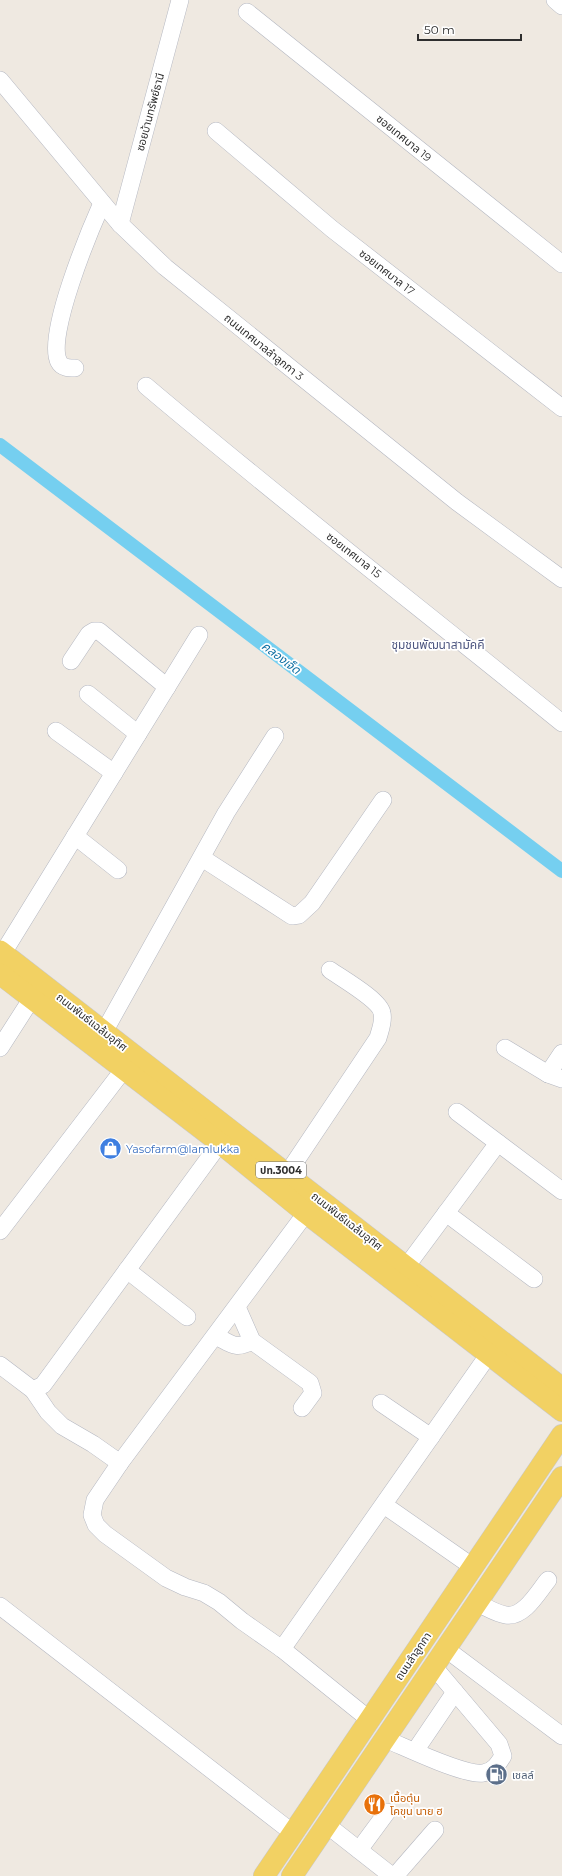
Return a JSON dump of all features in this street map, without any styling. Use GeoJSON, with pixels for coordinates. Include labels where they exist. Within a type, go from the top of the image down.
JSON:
{"type":"FeatureCollection","features":[{"type":"Feature","properties":{"kind":"main road","name":"ถนนพันธ์แฉล้มอุทิศ"},"geometry":{"type":"LineString","coordinates":[[2,952],[562,1388]]}},
{"type":"Feature","properties":{"kind":"main road","name":"ถนนพันธ์แฉล้มอุทิศ"},"geometry":{"type":"LineString","coordinates":[[0,974],[220,1143],[306,1213],[562,1411]]}},
{"type":"Feature","properties":{"kind":"main road","name":"ถนนลำลูกกา"},"geometry":{"type":"LineString","coordinates":[[264,1876],[562,1435]]}},
{"type":"Feature","properties":{"kind":"main road"},"geometry":{"type":"LineString","coordinates":[[292,1876],[562,1477]]}},
{"type":"Feature","properties":{"kind":"street","name":"ซอยบ้านทรัพย์ธานี"},"geometry":{"type":"LineString","coordinates":[[120,224],[180,0]]}},
{"type":"Feature","properties":{"kind":"street"},"geometry":{"type":"LineString","coordinates":[[555,0],[562,6]]}},
{"type":"Feature","properties":{"kind":"street","name":"ซอยเทศบาล 19"},"geometry":{"type":"LineString","coordinates":[[247,12],[562,264]]}},
{"type":"Feature","properties":{"kind":"street","name":"ถนนเทศบาลลำลูกกา 3"},"geometry":{"type":"LineString","coordinates":[[0,80],[120,224],[165,267],[457,502],[562,579]]}},
{"type":"Feature","properties":{"kind":"street","name":"ซอยเทศบาล 17"},"geometry":{"type":"LineString","coordinates":[[216,131],[332,229],[562,408]]}},
{"type":"Feature","properties":{"kind":"street"},"geometry":{"type":"LineString","coordinates":[[75,368],[64,366],[59,363],[56,350],[57,334],[82,252],[102,203]]}},
{"type":"Feature","properties":{"kind":"street","name":"ซอยเทศบาล 15"},"geometry":{"type":"LineString","coordinates":[[146,386],[236,463],[426,612],[562,723]]}},
{"type":"Feature","properties":{"kind":"street"},"geometry":{"type":"LineString","coordinates":[[71,661],[89,634],[94,631],[99,632],[168,687]]}},
{"type":"Feature","properties":{"kind":"street"},"geometry":{"type":"LineString","coordinates":[[2,952],[199,635]]}},
{"type":"Feature","properties":{"kind":"street"},"geometry":{"type":"LineString","coordinates":[[88,694],[138,734]]}},
{"type":"Feature","properties":{"kind":"street"},"geometry":{"type":"LineString","coordinates":[[56,731],[114,773]]}},
{"type":"Feature","properties":{"kind":"street"},"geometry":{"type":"LineString","coordinates":[[104,1032],[226,813],[275,736]]}},
{"type":"Feature","properties":{"kind":"street"},"geometry":{"type":"LineString","coordinates":[[202,858],[292,916],[299,915],[312,903],[383,800]]}},
{"type":"Feature","properties":{"kind":"street"},"geometry":{"type":"LineString","coordinates":[[75,836],[118,870]]}},
{"type":"Feature","properties":{"kind":"street"},"geometry":{"type":"LineString","coordinates":[[287,1174],[378,1038],[383,1022],[382,1012],[373,1000],[330,970]]}},
{"type":"Feature","properties":{"kind":"street"},"geometry":{"type":"LineString","coordinates":[[0,1048],[32,998]]}},
{"type":"Feature","properties":{"kind":"street"},"geometry":{"type":"LineString","coordinates":[[505,1048],[555,1076],[562,1053]]}},
{"type":"Feature","properties":{"kind":"street"},"geometry":{"type":"LineString","coordinates":[[0,1231],[124,1069]]}},
{"type":"Feature","properties":{"kind":"street"},"geometry":{"type":"LineString","coordinates":[[457,1112],[562,1191]]}},
{"type":"Feature","properties":{"kind":"street"},"geometry":{"type":"LineString","coordinates":[[33,1390],[43,1385],[220,1143]]}},
{"type":"Feature","properties":{"kind":"street"},"geometry":{"type":"LineString","coordinates":[[406,1267],[498,1143]]}},
{"type":"Feature","properties":{"kind":"street"},"geometry":{"type":"LineString","coordinates":[[306,1213],[216,1336],[120,1463],[95,1500],[92,1515],[96,1525],[105,1534],[166,1578],[185,1587],[204,1593],[282,1648],[370,1720]]}},
{"type":"Feature","properties":{"kind":"street"},"geometry":{"type":"LineString","coordinates":[[446,1213],[534,1279]]}},
{"type":"Feature","properties":{"kind":"street"},"geometry":{"type":"LineString","coordinates":[[127,1270],[187,1317]]}},
{"type":"Feature","properties":{"kind":"street"},"geometry":{"type":"LineString","coordinates":[[237,1307],[252,1341],[310,1384],[313,1393],[302,1408]]}},
{"type":"Feature","properties":{"kind":"street"},"geometry":{"type":"LineString","coordinates":[[216,1336],[234,1346],[242,1346],[252,1341]]}},
{"type":"Feature","properties":{"kind":"street"},"geometry":{"type":"LineString","coordinates":[[282,1648],[489,1354]]}},
{"type":"Feature","properties":{"kind":"street"},"geometry":{"type":"LineString","coordinates":[[0,1365],[33,1390],[48,1412],[62,1426],[93,1444],[120,1463]]}},
{"type":"Feature","properties":{"kind":"street"},"geometry":{"type":"LineString","coordinates":[[381,1403],[431,1437]]}},
{"type":"Feature","properties":{"kind":"street"},"geometry":{"type":"LineString","coordinates":[[384,1505],[473,1567]]}},
{"type":"Feature","properties":{"kind":"street"},"geometry":{"type":"LineString","coordinates":[[477,1603],[505,1615],[512,1615],[522,1611],[548,1580]]}},
{"type":"Feature","properties":{"kind":"street"},"geometry":{"type":"LineString","coordinates":[[0,1606],[293,1833]]}},
{"type":"Feature","properties":{"kind":"street"},"geometry":{"type":"LineString","coordinates":[[446,1649],[562,1736]]}},
{"type":"Feature","properties":{"kind":"street"},"geometry":{"type":"LineString","coordinates":[[385,1739],[465,1772],[483,1774],[496,1768],[502,1756],[500,1744],[434,1667]]}},
{"type":"Feature","properties":{"kind":"street"},"geometry":{"type":"LineString","coordinates":[[415,1751],[455,1692]]}},
{"type":"Feature","properties":{"kind":"street"},"geometry":{"type":"LineString","coordinates":[[359,1850],[387,1812]]}},
{"type":"Feature","properties":{"kind":"street"},"geometry":{"type":"LineString","coordinates":[[327,1825],[392,1876]]}},
{"type":"Feature","properties":{"kind":"street"},"geometry":{"type":"LineString","coordinates":[[395,1876],[435,1830]]}},
{"type":"Feature","properties":{"kind":"waterway","name":"คลองเจ็ด"},"geometry":{"type":"LineString","coordinates":[[0,445],[562,871]]}},
{"type":"Feature","properties":{"kind":"place","name":"Yasofarm@lamlukka"},"geometry":{"type":"Point","coordinates":[110,1149]}},
{"type":"Feature","properties":{"kind":"place","name":"เชลล์"},"geometry":{"type":"Point","coordinates":[497,1775]}},
{"type":"Feature","properties":{"kind":"place","name":"เนื้อตุ๋น โคขุน นาย ฮ"},"geometry":{"type":"Point","coordinates":[375,1804]}},
{"type":"Feature","properties":{"kind":"district","name":"ชุมชนพัฒนาสามัคคี"},"geometry":{"type":"Point","coordinates":[438,645]}}]}
